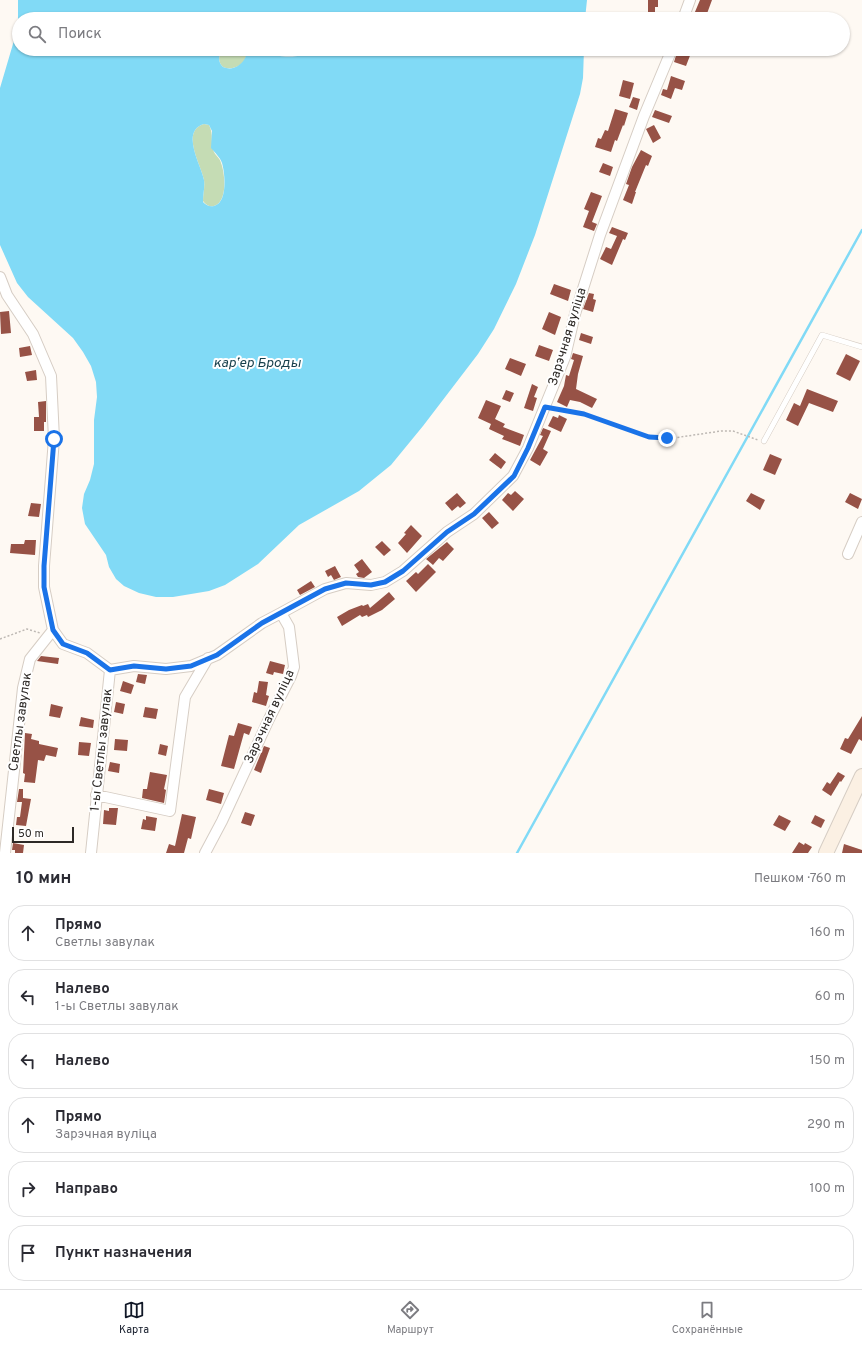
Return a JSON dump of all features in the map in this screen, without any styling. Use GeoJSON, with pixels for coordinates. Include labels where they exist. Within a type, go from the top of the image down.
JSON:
{"type":"FeatureCollection","features":[{"type":"Feature","properties":{"kind":"main road"},"geometry":{"type":"LineString","coordinates":[[826,853],[862,776]]}},
{"type":"Feature","properties":{"kind":"street"},"geometry":{"type":"LineString","coordinates":[[686,12],[690,0]]}},
{"type":"Feature","properties":{"kind":"street","name":"Зарэчная вуліца"},"geometry":{"type":"LineString","coordinates":[[204,853],[222,821],[294,667],[289,627],[281,613],[325,589],[346,583],[371,585],[385,582],[403,571],[447,532],[474,514],[514,476],[528,448],[565,357],[575,314],[600,235],[644,116],[669,56]]}},
{"type":"Feature","properties":{"kind":"street"},"geometry":{"type":"LineString","coordinates":[[0,277],[8,295],[33,334],[52,376],[54,439],[45,551],[44,587],[51,633]]}},
{"type":"Feature","properties":{"kind":"street"},"geometry":{"type":"LineString","coordinates":[[848,554],[862,522]]}},
{"type":"Feature","properties":{"kind":"street"},"geometry":{"type":"LineString","coordinates":[[110,670],[134,666],[166,669],[191,666],[217,655],[262,623],[281,613]]}},
{"type":"Feature","properties":{"kind":"street","name":"1-ы Светлы завулак"},"geometry":{"type":"LineString","coordinates":[[51,633],[63,644],[87,653],[110,670],[91,853]]}},
{"type":"Feature","properties":{"kind":"street","name":"Светлы завулак"},"geometry":{"type":"LineString","coordinates":[[5,853],[23,688],[30,659],[51,633]]}},
{"type":"Feature","properties":{"kind":"street"},"geometry":{"type":"LineString","coordinates":[[96,795],[170,810],[184,697],[208,658]]}},
{"type":"Feature","properties":{"kind":"lane"},"geometry":{"type":"LineString","coordinates":[[764,441],[822,335],[862,346]]}},
{"type":"Feature","properties":{"kind":"path"},"geometry":{"type":"LineString","coordinates":[[545,407],[584,414],[649,437],[667,438],[721,431],[733,431],[753,438]]}},
{"type":"Feature","properties":{"kind":"path"},"geometry":{"type":"LineString","coordinates":[[0,639],[27,629],[51,633]]}},
{"type":"Feature","properties":{"kind":"green space"},"geometry":{"type":"Polygon","coordinates":[[[220,56],[246,56],[244,62],[232,68],[223,67],[219,58],[220,56]]]}},
{"type":"Feature","properties":{"kind":"green space"},"geometry":{"type":"Polygon","coordinates":[[[204,124],[209,125],[212,146],[219,158],[224,180],[222,199],[214,206],[205,204],[203,201],[204,180],[194,149],[193,141],[193,134],[197,128],[204,124]]]}},
{"type":"Feature","properties":{"kind":"water","name":"карʼер Броды"},"geometry":{"type":"Polygon","coordinates":[[[18,0],[587,0],[586,12],[18,12],[18,0]]]}},
{"type":"Feature","properties":{"kind":"water","name":"карʼер Броды"},"geometry":{"type":"Polygon","coordinates":[[[12,47],[12,56],[220,56],[219,60],[221,65],[226,68],[236,67],[244,60],[246,56],[584,56],[583,78],[580,94],[535,235],[516,284],[494,329],[478,354],[391,465],[359,491],[299,525],[258,564],[225,585],[209,591],[173,597],[156,597],[139,593],[124,586],[116,579],[109,567],[106,555],[85,524],[82,508],[84,494],[90,480],[94,464],[94,420],[97,397],[96,382],[91,366],[73,338],[28,297],[17,283],[0,245],[0,88],[12,47]],[[204,124],[197,128],[193,134],[194,149],[204,180],[203,202],[208,206],[214,206],[222,199],[224,187],[221,161],[211,148],[212,131],[209,125],[204,124]]]}},
{"type":"Feature","properties":{"kind":"building"},"geometry":{"type":"Polygon","coordinates":[[[648,0],[658,0],[658,7],[655,7],[655,12],[648,12],[648,0]]]}},
{"type":"Feature","properties":{"kind":"building"},"geometry":{"type":"Polygon","coordinates":[[[700,0],[712,0],[708,12],[695,12],[700,0]]]}},
{"type":"Feature","properties":{"kind":"building"},"geometry":{"type":"Polygon","coordinates":[[[676,56],[690,56],[686,66],[674,62],[676,56]]]}},
{"type":"Feature","properties":{"kind":"building"},"geometry":{"type":"Polygon","coordinates":[[[671,76],[685,81],[682,90],[675,88],[671,99],[661,95],[663,89],[667,90],[671,76]]]}},
{"type":"Feature","properties":{"kind":"building"},"geometry":{"type":"Polygon","coordinates":[[[623,80],[634,83],[630,99],[619,96],[623,80]]]}},
{"type":"Feature","properties":{"kind":"building"},"geometry":{"type":"Polygon","coordinates":[[[633,97],[640,99],[637,110],[629,107],[633,97]]]}},
{"type":"Feature","properties":{"kind":"building"},"geometry":{"type":"Polygon","coordinates":[[[615,109],[628,113],[624,126],[623,125],[617,141],[615,140],[611,152],[595,147],[598,138],[601,139],[605,130],[608,131],[615,109]]]}},
{"type":"Feature","properties":{"kind":"building"},"geometry":{"type":"Polygon","coordinates":[[[655,110],[672,116],[669,123],[652,117],[655,110]]]}},
{"type":"Feature","properties":{"kind":"building"},"geometry":{"type":"Polygon","coordinates":[[[654,125],[661,138],[653,143],[646,129],[654,125]]]}},
{"type":"Feature","properties":{"kind":"building"},"geometry":{"type":"Polygon","coordinates":[[[641,150],[652,156],[648,166],[646,165],[635,192],[632,204],[623,200],[629,185],[626,184],[632,167],[641,150]]]}},
{"type":"Feature","properties":{"kind":"building"},"geometry":{"type":"Polygon","coordinates":[[[603,163],[613,167],[610,176],[599,172],[603,163]]]}},
{"type":"Feature","properties":{"kind":"building"},"geometry":{"type":"Polygon","coordinates":[[[591,192],[602,196],[592,222],[597,224],[594,231],[583,227],[589,211],[584,209],[591,192]]]}},
{"type":"Feature","properties":{"kind":"building"},"geometry":{"type":"Polygon","coordinates":[[[612,227],[628,233],[625,240],[623,239],[612,265],[600,259],[606,247],[611,249],[617,236],[609,233],[612,227]]]}},
{"type":"Feature","properties":{"kind":"building"},"geometry":{"type":"Polygon","coordinates":[[[554,284],[571,290],[568,301],[550,294],[554,284]]]}},
{"type":"Feature","properties":{"kind":"building"},"geometry":{"type":"Polygon","coordinates":[[[589,293],[594,294],[593,299],[596,300],[593,312],[583,309],[589,293]]]}},
{"type":"Feature","properties":{"kind":"building"},"geometry":{"type":"Polygon","coordinates":[[[9,311],[11,333],[1,334],[0,312],[9,311]]]}},
{"type":"Feature","properties":{"kind":"building"},"geometry":{"type":"Polygon","coordinates":[[[549,312],[561,317],[555,335],[542,329],[549,312]]]}},
{"type":"Feature","properties":{"kind":"building"},"geometry":{"type":"Polygon","coordinates":[[[581,333],[593,337],[591,344],[579,340],[581,333]]]}},
{"type":"Feature","properties":{"kind":"building"},"geometry":{"type":"Polygon","coordinates":[[[539,345],[553,350],[549,361],[535,356],[539,345]]]}},
{"type":"Feature","properties":{"kind":"building"},"geometry":{"type":"Polygon","coordinates":[[[30,346],[32,355],[20,357],[19,348],[30,346]]]}},
{"type":"Feature","properties":{"kind":"building"},"geometry":{"type":"Polygon","coordinates":[[[573,353],[583,356],[576,389],[597,399],[592,408],[580,402],[570,400],[567,407],[557,402],[564,386],[566,375],[569,376],[574,360],[571,359],[573,353]]]}},
{"type":"Feature","properties":{"kind":"building"},"geometry":{"type":"Polygon","coordinates":[[[846,354],[860,361],[850,381],[836,374],[846,354]]]}},
{"type":"Feature","properties":{"kind":"building"},"geometry":{"type":"Polygon","coordinates":[[[510,358],[526,364],[521,376],[505,369],[510,358]]]}},
{"type":"Feature","properties":{"kind":"building"},"geometry":{"type":"Polygon","coordinates":[[[36,370],[37,380],[27,381],[25,372],[36,370]]]}},
{"type":"Feature","properties":{"kind":"building"},"geometry":{"type":"Polygon","coordinates":[[[532,384],[538,387],[534,397],[537,398],[533,411],[524,408],[532,384]]]}},
{"type":"Feature","properties":{"kind":"building"},"geometry":{"type":"Polygon","coordinates":[[[807,389],[838,401],[833,412],[809,403],[798,426],[786,420],[794,403],[800,406],[807,389]]]}},
{"type":"Feature","properties":{"kind":"building"},"geometry":{"type":"Polygon","coordinates":[[[506,390],[514,393],[510,402],[502,399],[506,390]]]}},
{"type":"Feature","properties":{"kind":"building"},"geometry":{"type":"Polygon","coordinates":[[[486,400],[501,406],[495,419],[505,424],[503,427],[524,435],[520,446],[502,439],[504,436],[489,429],[491,424],[478,418],[486,400]]]}},
{"type":"Feature","properties":{"kind":"building"},"geometry":{"type":"Polygon","coordinates":[[[46,401],[46,422],[44,422],[44,431],[34,431],[34,417],[39,417],[38,402],[46,401]]]}},
{"type":"Feature","properties":{"kind":"building"},"geometry":{"type":"Polygon","coordinates":[[[559,415],[567,419],[561,432],[548,426],[553,416],[558,418],[559,415]]]}},
{"type":"Feature","properties":{"kind":"building"},"geometry":{"type":"Polygon","coordinates":[[[543,428],[551,431],[543,449],[548,452],[540,466],[530,460],[543,436],[540,435],[543,428]]]}},
{"type":"Feature","properties":{"kind":"building"},"geometry":{"type":"Polygon","coordinates":[[[495,453],[506,462],[501,469],[489,460],[495,453]]]}},
{"type":"Feature","properties":{"kind":"building"},"geometry":{"type":"Polygon","coordinates":[[[770,454],[782,459],[775,475],[763,470],[770,454]]]}},
{"type":"Feature","properties":{"kind":"building"},"geometry":{"type":"Polygon","coordinates":[[[515,491],[524,499],[513,511],[502,500],[508,493],[511,495],[515,491]]]}},
{"type":"Feature","properties":{"kind":"building"},"geometry":{"type":"Polygon","coordinates":[[[457,493],[466,503],[460,508],[458,506],[452,511],[445,503],[457,493]]]}},
{"type":"Feature","properties":{"kind":"building"},"geometry":{"type":"Polygon","coordinates":[[[751,493],[765,500],[760,510],[746,501],[751,493]]]}},
{"type":"Feature","properties":{"kind":"building"},"geometry":{"type":"Polygon","coordinates":[[[850,493],[862,499],[858,509],[845,502],[850,493]]]}},
{"type":"Feature","properties":{"kind":"building"},"geometry":{"type":"Polygon","coordinates":[[[31,503],[41,504],[39,517],[28,516],[31,503]]]}},
{"type":"Feature","properties":{"kind":"building"},"geometry":{"type":"Polygon","coordinates":[[[489,512],[499,523],[492,529],[482,518],[489,512]]]}},
{"type":"Feature","properties":{"kind":"building"},"geometry":{"type":"Polygon","coordinates":[[[411,525],[422,536],[407,553],[398,543],[406,534],[404,533],[411,525]]]}},
{"type":"Feature","properties":{"kind":"building"},"geometry":{"type":"Polygon","coordinates":[[[25,540],[36,540],[35,555],[10,553],[11,544],[24,544],[25,540]]]}},
{"type":"Feature","properties":{"kind":"building"},"geometry":{"type":"Polygon","coordinates":[[[382,541],[391,550],[384,556],[375,547],[382,541]]]}},
{"type":"Feature","properties":{"kind":"building"},"geometry":{"type":"Polygon","coordinates":[[[447,542],[454,549],[443,561],[439,558],[433,565],[426,559],[447,542]]]}},
{"type":"Feature","properties":{"kind":"building"},"geometry":{"type":"Polygon","coordinates":[[[362,559],[372,572],[364,578],[358,577],[356,574],[359,572],[354,565],[362,559]]]}},
{"type":"Feature","properties":{"kind":"building"},"geometry":{"type":"Polygon","coordinates":[[[428,564],[436,572],[416,592],[406,581],[416,572],[418,574],[428,564]]]}},
{"type":"Feature","properties":{"kind":"building"},"geometry":{"type":"Polygon","coordinates":[[[335,566],[341,577],[334,580],[331,575],[328,577],[325,571],[335,566]]]}},
{"type":"Feature","properties":{"kind":"building"},"geometry":{"type":"Polygon","coordinates":[[[311,581],[315,587],[300,595],[297,590],[311,581]]]}},
{"type":"Feature","properties":{"kind":"building"},"geometry":{"type":"Polygon","coordinates":[[[389,592],[395,599],[382,610],[368,617],[367,615],[362,617],[360,615],[342,626],[337,617],[362,605],[368,604],[370,608],[389,592]]]}},
{"type":"Feature","properties":{"kind":"building"},"geometry":{"type":"Polygon","coordinates":[[[41,656],[59,658],[58,664],[37,661],[41,656]]]}},
{"type":"Feature","properties":{"kind":"building"},"geometry":{"type":"Polygon","coordinates":[[[270,661],[285,665],[283,674],[274,672],[273,675],[266,673],[270,661]]]}},
{"type":"Feature","properties":{"kind":"building"},"geometry":{"type":"Polygon","coordinates":[[[138,674],[147,675],[145,684],[136,682],[138,674]]]}},
{"type":"Feature","properties":{"kind":"building"},"geometry":{"type":"Polygon","coordinates":[[[123,681],[134,685],[131,694],[120,691],[123,681]]]}},
{"type":"Feature","properties":{"kind":"building"},"geometry":{"type":"Polygon","coordinates":[[[259,681],[268,682],[266,695],[269,696],[266,706],[252,702],[254,692],[257,693],[259,681]]]}},
{"type":"Feature","properties":{"kind":"building"},"geometry":{"type":"Polygon","coordinates":[[[116,702],[125,704],[123,714],[114,712],[116,702]]]}},
{"type":"Feature","properties":{"kind":"building"},"geometry":{"type":"Polygon","coordinates":[[[51,704],[63,707],[60,718],[49,716],[51,704]]]}},
{"type":"Feature","properties":{"kind":"building"},"geometry":{"type":"Polygon","coordinates":[[[145,707],[158,709],[156,719],[143,717],[145,707]]]}},
{"type":"Feature","properties":{"kind":"building"},"geometry":{"type":"Polygon","coordinates":[[[862,716],[862,741],[859,739],[851,754],[840,749],[845,738],[848,739],[862,716]]]}},
{"type":"Feature","properties":{"kind":"building"},"geometry":{"type":"Polygon","coordinates":[[[81,717],[94,720],[93,728],[79,726],[81,717]]]}},
{"type":"Feature","properties":{"kind":"building"},"geometry":{"type":"Polygon","coordinates":[[[238,723],[252,727],[249,735],[244,733],[234,769],[221,766],[229,735],[234,736],[238,723]]]}},
{"type":"Feature","properties":{"kind":"building"},"geometry":{"type":"Polygon","coordinates":[[[25,733],[32,734],[31,739],[39,741],[39,744],[58,748],[56,757],[46,755],[44,761],[38,760],[35,783],[24,782],[25,733]]]}},
{"type":"Feature","properties":{"kind":"building"},"geometry":{"type":"Polygon","coordinates":[[[115,739],[128,740],[127,751],[114,750],[115,739]]]}},
{"type":"Feature","properties":{"kind":"building"},"geometry":{"type":"Polygon","coordinates":[[[79,742],[91,743],[89,756],[78,755],[79,742]]]}},
{"type":"Feature","properties":{"kind":"building"},"geometry":{"type":"Polygon","coordinates":[[[160,744],[168,746],[166,756],[158,754],[160,744]]]}},
{"type":"Feature","properties":{"kind":"building"},"geometry":{"type":"Polygon","coordinates":[[[264,746],[270,748],[261,773],[254,770],[264,746]]]}},
{"type":"Feature","properties":{"kind":"building"},"geometry":{"type":"Polygon","coordinates":[[[110,762],[120,764],[119,773],[108,771],[110,762]]]}},
{"type":"Feature","properties":{"kind":"building"},"geometry":{"type":"Polygon","coordinates":[[[150,772],[167,775],[164,789],[166,790],[164,803],[142,798],[143,789],[147,789],[150,772]]]}},
{"type":"Feature","properties":{"kind":"building"},"geometry":{"type":"Polygon","coordinates":[[[838,772],[845,776],[841,782],[840,781],[831,796],[822,790],[827,782],[830,784],[838,772]]]}},
{"type":"Feature","properties":{"kind":"building"},"geometry":{"type":"Polygon","coordinates":[[[19,789],[23,789],[23,798],[31,799],[26,826],[16,825],[17,817],[20,817],[22,802],[17,802],[19,789]]]}},
{"type":"Feature","properties":{"kind":"building"},"geometry":{"type":"Polygon","coordinates":[[[209,789],[224,793],[221,804],[206,800],[209,789]]]}},
{"type":"Feature","properties":{"kind":"building"},"geometry":{"type":"Polygon","coordinates":[[[109,808],[118,808],[116,825],[103,824],[104,810],[109,811],[109,808]]]}},
{"type":"Feature","properties":{"kind":"building"},"geometry":{"type":"Polygon","coordinates":[[[245,812],[255,815],[251,826],[241,823],[245,812]]]}},
{"type":"Feature","properties":{"kind":"building"},"geometry":{"type":"Polygon","coordinates":[[[182,814],[196,817],[191,839],[188,838],[184,853],[166,853],[169,844],[175,846],[182,814]]]}},
{"type":"Feature","properties":{"kind":"building"},"geometry":{"type":"Polygon","coordinates":[[[779,815],[791,821],[785,831],[773,825],[779,815]]]}},
{"type":"Feature","properties":{"kind":"building"},"geometry":{"type":"Polygon","coordinates":[[[815,815],[825,820],[821,828],[811,823],[815,815]]]}},
{"type":"Feature","properties":{"kind":"building"},"geometry":{"type":"Polygon","coordinates":[[[146,816],[157,818],[155,831],[141,829],[143,819],[146,820],[146,816]]]}},
{"type":"Feature","properties":{"kind":"building"},"geometry":{"type":"Polygon","coordinates":[[[799,842],[804,845],[805,843],[812,847],[808,853],[792,853],[799,842]]]}},
{"type":"Feature","properties":{"kind":"building"},"geometry":{"type":"Polygon","coordinates":[[[13,843],[24,845],[23,853],[15,853],[15,850],[12,850],[13,843]]]}},
{"type":"Feature","properties":{"kind":"building"},"geometry":{"type":"Polygon","coordinates":[[[844,844],[862,850],[862,853],[842,853],[844,844]]]}},
{"type":"Feature","properties":{"kind":"waterway"},"geometry":{"type":"LineString","coordinates":[[517,853],[862,230]]}},
{"type":"Feature","properties":{"kind":"route"},"geometry":{"type":"LineString","coordinates":[[54,439],[44,566],[44,587],[53,630],[63,644],[87,653],[110,670],[134,666],[166,669],[191,666],[217,655],[236,643],[262,623],[325,589],[346,583],[371,585],[385,582],[403,571],[447,532],[474,514],[514,476],[528,448],[545,407],[584,414],[649,437],[667,438]]}}]}
